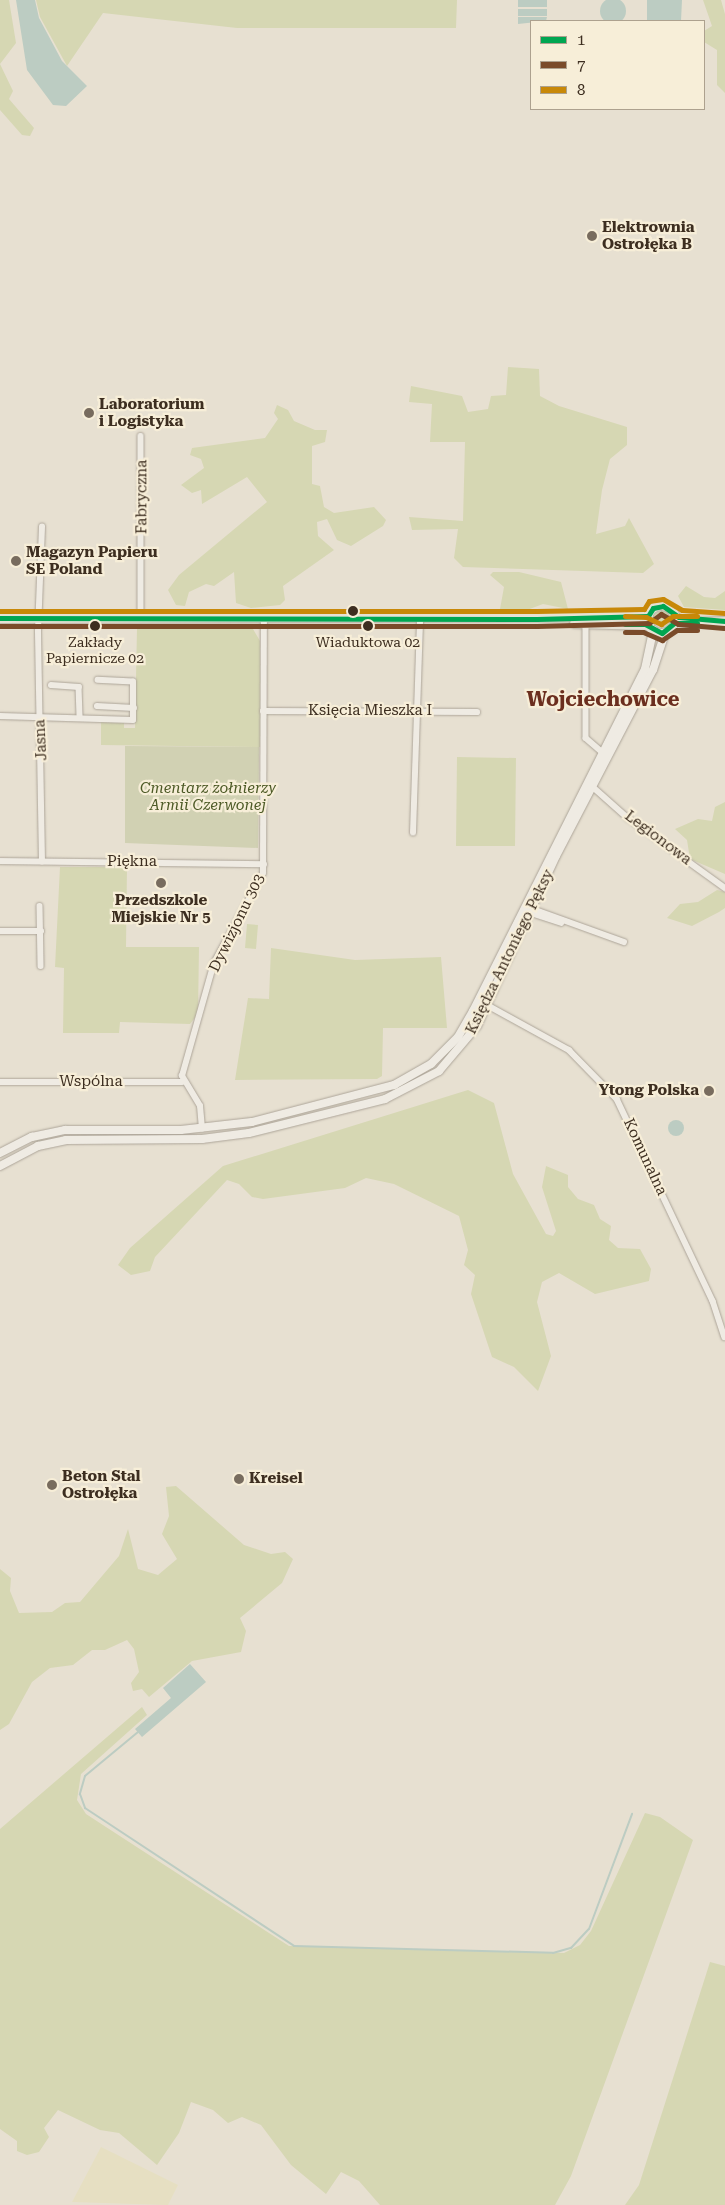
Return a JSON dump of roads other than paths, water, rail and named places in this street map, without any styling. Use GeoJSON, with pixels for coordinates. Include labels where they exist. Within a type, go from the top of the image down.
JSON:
{"type":"FeatureCollection","features":[{"type":"Feature","properties":{"kind":"main road"},"geometry":{"type":"LineString","coordinates":[[650,624],[659,606],[674,620],[725,621]]}},
{"type":"Feature","properties":{"kind":"main road"},"geometry":{"type":"LineString","coordinates":[[0,618],[536,619],[650,624],[665,632],[674,620]]}},
{"type":"Feature","properties":{"kind":"main road"},"geometry":{"type":"LineString","coordinates":[[536,619],[586,624],[650,624]]}},
{"type":"Feature","properties":{"kind":"main road","name":"Księdza Antoniego Pęksy"},"geometry":{"type":"LineString","coordinates":[[0,1153],[32,1137],[65,1130],[202,1129],[252,1122],[378,1090],[424,1069],[465,1026],[523,906],[645,669],[650,624]]}},
{"type":"Feature","properties":{"kind":"main road","name":"Księdza Antoniego Pęksy"},"geometry":{"type":"LineString","coordinates":[[0,1166],[51,1142],[231,1136],[385,1099],[422,1083],[446,1065],[467,1042],[487,1006],[592,786],[653,670],[665,632]]}},
{"type":"Feature","properties":{"kind":"street","name":"Fabryczna"},"geometry":{"type":"LineString","coordinates":[[141,436],[142,619]]}},
{"type":"Feature","properties":{"kind":"street","name":"Jasna"},"geometry":{"type":"LineString","coordinates":[[42,527],[39,618],[42,862]]}},
{"type":"Feature","properties":{"kind":"street","name":"Dywizjonu 303"},"geometry":{"type":"LineString","coordinates":[[182,1082],[214,963],[262,877],[264,864],[264,618]]}},
{"type":"Feature","properties":{"kind":"street"},"geometry":{"type":"LineString","coordinates":[[412,833],[420,619]]}},
{"type":"Feature","properties":{"kind":"street"},"geometry":{"type":"LineString","coordinates":[[586,624],[586,738],[602,752]]}},
{"type":"Feature","properties":{"kind":"street"},"geometry":{"type":"LineString","coordinates":[[0,716],[133,720],[132,681],[98,680]]}},
{"type":"Feature","properties":{"kind":"street"},"geometry":{"type":"LineString","coordinates":[[51,685],[79,687],[80,717]]}},
{"type":"Feature","properties":{"kind":"street"},"geometry":{"type":"LineString","coordinates":[[97,706],[134,708]]}},
{"type":"Feature","properties":{"kind":"street","name":"Księcia Mieszka I"},"geometry":{"type":"LineString","coordinates":[[263,711],[417,710],[477,712]]}},
{"type":"Feature","properties":{"kind":"street","name":"Legionowa"},"geometry":{"type":"LineString","coordinates":[[592,786],[628,818],[725,888]]}},
{"type":"Feature","properties":{"kind":"street","name":"Piękna"},"geometry":{"type":"LineString","coordinates":[[0,861],[264,864]]}},
{"type":"Feature","properties":{"kind":"street"},"geometry":{"type":"LineString","coordinates":[[40,906],[41,966]]}},
{"type":"Feature","properties":{"kind":"street"},"geometry":{"type":"LineString","coordinates":[[523,906],[532,912],[624,942]]}},
{"type":"Feature","properties":{"kind":"street"},"geometry":{"type":"LineString","coordinates":[[0,932],[41,931]]}},
{"type":"Feature","properties":{"kind":"street","name":"Komunalna"},"geometry":{"type":"LineString","coordinates":[[487,1006],[569,1050],[617,1099],[713,1301],[725,1337]]}},
{"type":"Feature","properties":{"kind":"street","name":"Wspólna"},"geometry":{"type":"LineString","coordinates":[[0,1082],[182,1082]]}},
{"type":"Feature","properties":{"kind":"street"},"geometry":{"type":"LineString","coordinates":[[182,1082],[200,1106],[202,1129]]}},
{"type":"Feature","properties":{"kind":"waterway"},"geometry":{"type":"LineString","coordinates":[[138,1732],[85,1776],[80,1794],[85,1808],[294,1946],[553,1953],[571,1948],[589,1929],[632,1814]]}},
{"type":"Feature","properties":{"kind":"place","name":"Elektrownia Ostrołęka B"},"geometry":{"type":"Point","coordinates":[592,236]}},
{"type":"Feature","properties":{"kind":"place","name":"Laboratorium i Logistyka"},"geometry":{"type":"Point","coordinates":[89,413]}},
{"type":"Feature","properties":{"kind":"place","name":"Magazyn Papieru SE Poland"},"geometry":{"type":"Point","coordinates":[16,561]}},
{"type":"Feature","properties":{"kind":"place","name":"Zakłady Papiernicze 02"},"geometry":{"type":"Point","coordinates":[95,626]}},
{"type":"Feature","properties":{"kind":"place","name":"Wiaduktowa 02"},"geometry":{"type":"Point","coordinates":[368,626]}},
{"type":"Feature","properties":{"kind":"place","name":"Przedszkole Miejskie Nr 5"},"geometry":{"type":"Point","coordinates":[161,883]}},
{"type":"Feature","properties":{"kind":"place","name":"Ytong Polska"},"geometry":{"type":"Point","coordinates":[709,1091]}},
{"type":"Feature","properties":{"kind":"place","name":"Kreisel"},"geometry":{"type":"Point","coordinates":[239,1479]}},
{"type":"Feature","properties":{"kind":"place","name":"Beton Stal Ostrołęka"},"geometry":{"type":"Point","coordinates":[52,1485]}},
{"type":"Feature","properties":{"kind":"district","name":"Wojciechowice"},"geometry":{"type":"Point","coordinates":[603,699]}},
{"type":"Feature","properties":{"kind":"park label","name":"Cmentarz żołnierzy Armii Czerwonej"},"geometry":{"type":"Point","coordinates":[208,796]}}]}
